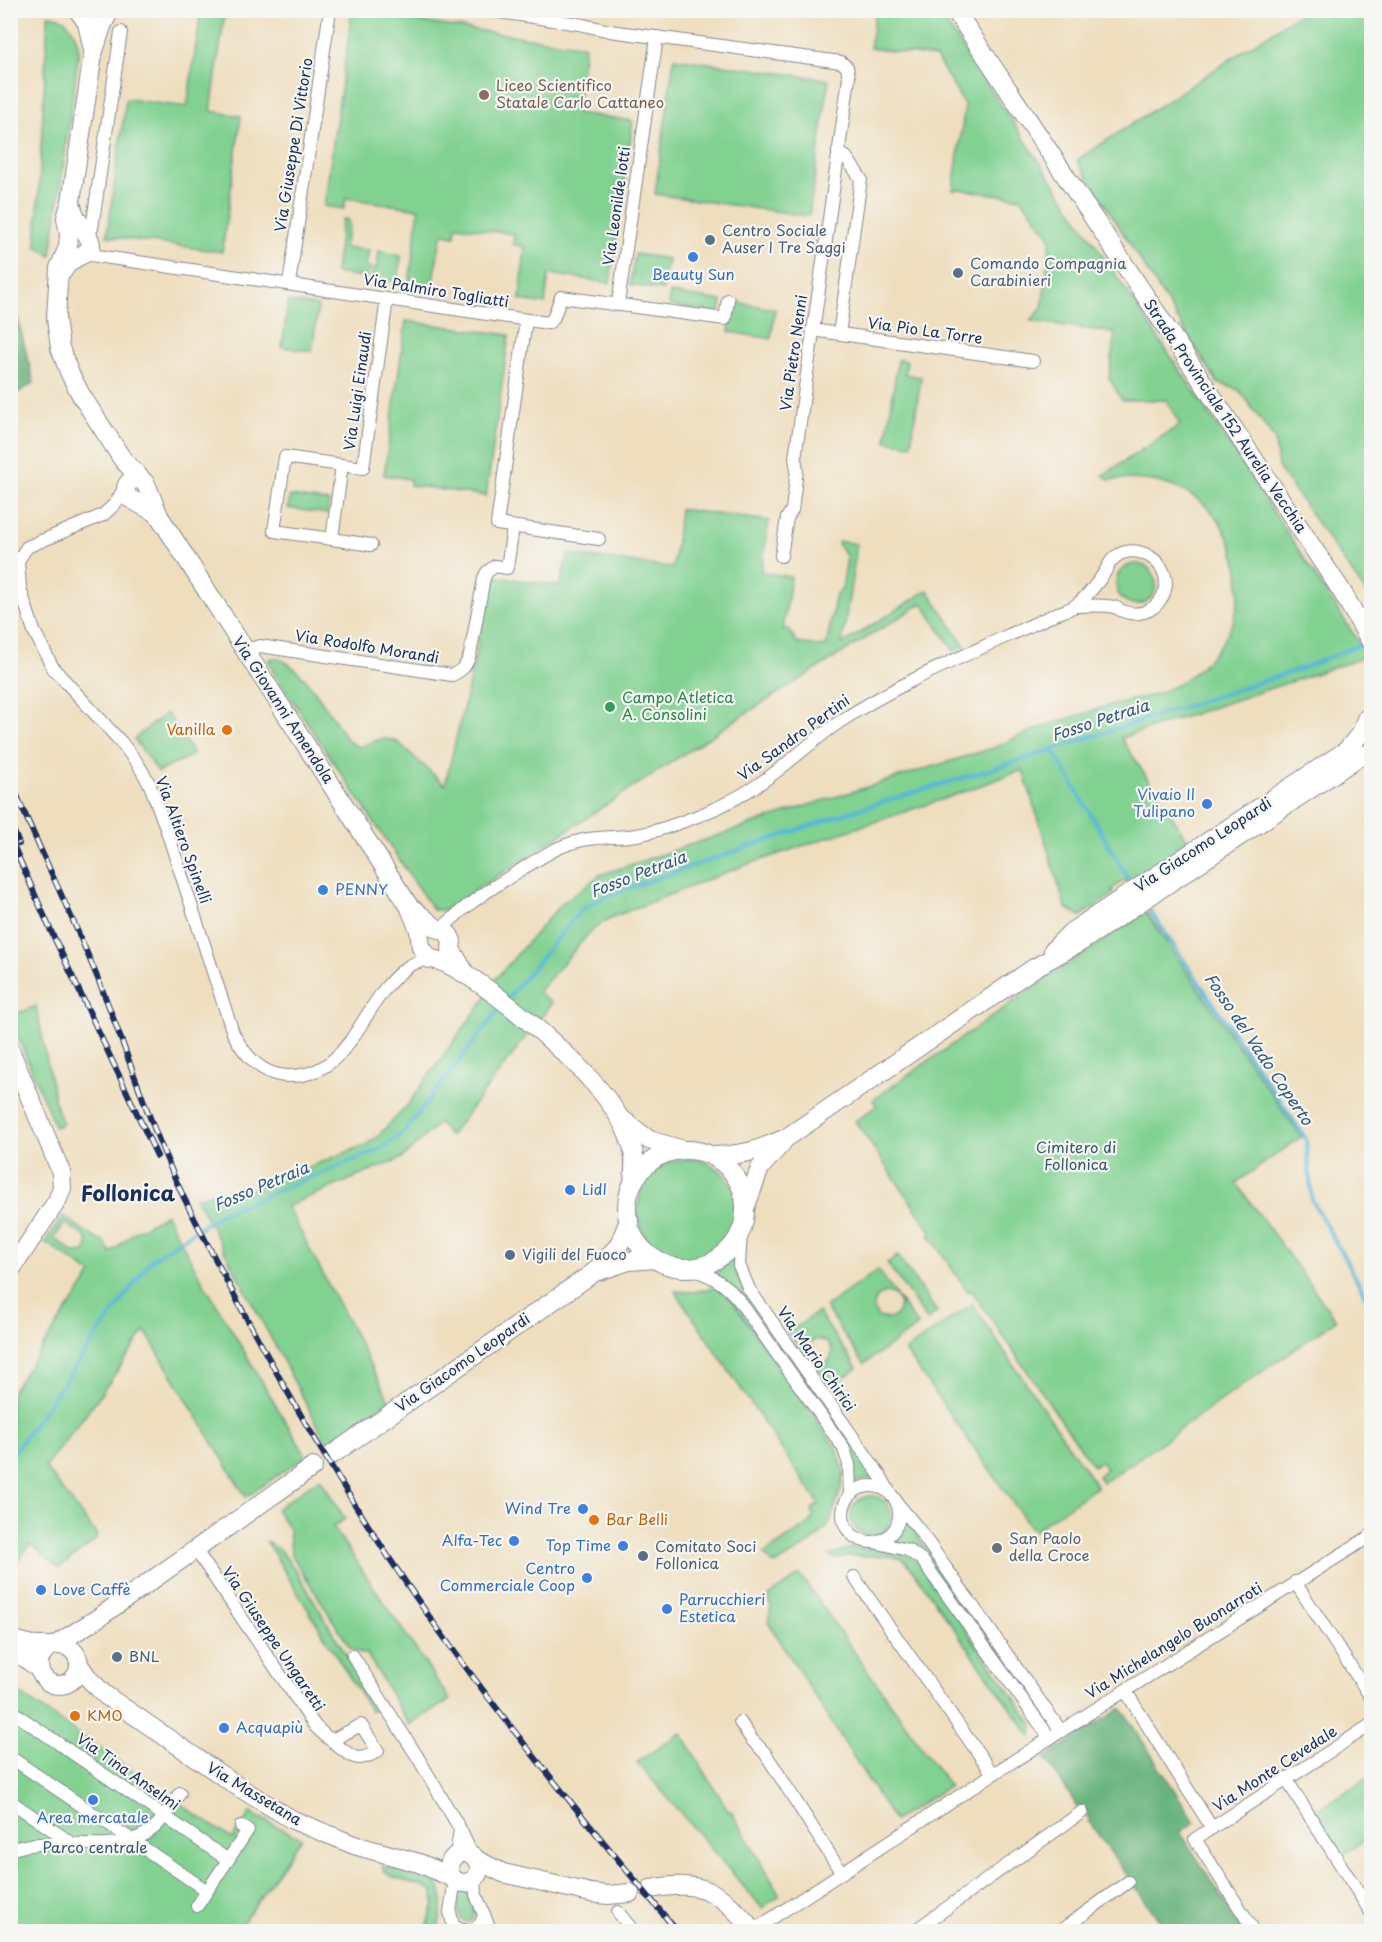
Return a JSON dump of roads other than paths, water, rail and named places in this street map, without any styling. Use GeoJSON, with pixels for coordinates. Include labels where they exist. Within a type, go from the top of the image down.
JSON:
{"type":"FeatureCollection","features":[{"type":"Feature","properties":{"kind":"main road"},"geometry":{"type":"LineString","coordinates":[[78,10],[87,23],[95,47]]}},
{"type":"Feature","properties":{"kind":"main road"},"geometry":{"type":"LineString","coordinates":[[86,10],[100,10]]}},
{"type":"Feature","properties":{"kind":"main road"},"geometry":{"type":"LineString","coordinates":[[81,243],[71,201],[95,47],[110,10]]}},
{"type":"Feature","properties":{"kind":"main road","name":"Strada Provinciale 152 Aurelia Vecchia"},"geometry":{"type":"LineString","coordinates":[[955,10],[1357,616],[1371,644]]}},
{"type":"Feature","properties":{"kind":"main road","name":"Via Giovanni Amendola"},"geometry":{"type":"LineString","coordinates":[[81,243],[60,277],[56,318],[63,356],[70,374],[123,460],[135,488],[158,514],[409,906],[438,943]]}},
{"type":"Feature","properties":{"kind":"main road"},"geometry":{"type":"LineString","coordinates":[[1369,711],[1367,730],[1371,738]]}},
{"type":"Feature","properties":{"kind":"main road","name":"Via Giacomo Leopardi"},"geometry":{"type":"LineString","coordinates":[[1035,968],[1071,932],[1347,750],[1361,733],[1369,711]]}},
{"type":"Feature","properties":{"kind":"main road","name":"Via Giacomo Leopardi"},"geometry":{"type":"LineString","coordinates":[[713,1156],[743,1155],[786,1138],[1035,968],[1079,943],[1357,758],[1371,752]]}},
{"type":"Feature","properties":{"kind":"main road"},"geometry":{"type":"LineString","coordinates":[[438,943],[465,973],[581,1068],[618,1115],[632,1128],[649,1140],[682,1150]]}},
{"type":"Feature","properties":{"kind":"main road"},"geometry":{"type":"LineString","coordinates":[[10,1050],[61,1172],[62,1181],[57,1201],[10,1271]]}},
{"type":"Feature","properties":{"kind":"main road"},"geometry":{"type":"LineString","coordinates":[[618,1115],[633,1148],[633,1183]]}},
{"type":"Feature","properties":{"kind":"main road","name":"Via Giacomo Leopardi"},"geometry":{"type":"LineString","coordinates":[[741,1232],[745,1208],[760,1168],[786,1138]]}},
{"type":"Feature","properties":{"kind":"main road","name":"Via Giacomo Leopardi"},"geometry":{"type":"LineString","coordinates":[[333,1454],[593,1273],[619,1245],[629,1220],[628,1205],[633,1183],[642,1170],[655,1159],[670,1152],[682,1150],[696,1150],[713,1156],[726,1165],[736,1177],[743,1192],[745,1208]]}},
{"type":"Feature","properties":{"kind":"main road"},"geometry":{"type":"LineString","coordinates":[[629,1220],[638,1242],[655,1259]]}},
{"type":"Feature","properties":{"kind":"main road"},"geometry":{"type":"LineString","coordinates":[[686,1268],[703,1266],[718,1258],[731,1247],[741,1232]]}},
{"type":"Feature","properties":{"kind":"main road","name":"Via Giacomo Leopardi"},"geometry":{"type":"LineString","coordinates":[[593,1273],[628,1261],[655,1259],[665,1264],[686,1268]]}},
{"type":"Feature","properties":{"kind":"main road"},"geometry":{"type":"LineString","coordinates":[[98,1618],[84,1642],[76,1677],[67,1684],[50,1683],[41,1675],[39,1669],[41,1656],[53,1646],[98,1618],[313,1467]]}},
{"type":"Feature","properties":{"kind":"main road"},"geometry":{"type":"LineString","coordinates":[[10,1639],[28,1644],[70,1648],[80,1663]]}},
{"type":"Feature","properties":{"kind":"main road"},"geometry":{"type":"LineString","coordinates":[[10,1651],[25,1658],[39,1669]]}},
{"type":"Feature","properties":{"kind":"main road","name":"Via Massetana"},"geometry":{"type":"LineString","coordinates":[[80,1663],[89,1679],[105,1695],[240,1788],[293,1820],[354,1845],[419,1863],[454,1879]]}},
{"type":"Feature","properties":{"kind":"main road","name":"Via Massetana"},"geometry":{"type":"LineString","coordinates":[[67,1684],[105,1695]]}},
{"type":"Feature","properties":{"kind":"main road","name":"Via Massetana"},"geometry":{"type":"LineString","coordinates":[[419,1863],[468,1863],[591,1893],[608,1895],[630,1893]]}},
{"type":"Feature","properties":{"kind":"main road"},"geometry":{"type":"LineString","coordinates":[[454,1879],[449,1870],[468,1863]]}},
{"type":"Feature","properties":{"kind":"main road"},"geometry":{"type":"LineString","coordinates":[[650,1889],[682,1885],[709,1891],[728,1902],[754,1931]]}},
{"type":"Feature","properties":{"kind":"street","name":"Via Giuseppe Di Vittorio"},"geometry":{"type":"LineString","coordinates":[[289,284],[330,10]]}},
{"type":"Feature","properties":{"kind":"street"},"geometry":{"type":"LineString","coordinates":[[486,10],[657,37]]}},
{"type":"Feature","properties":{"kind":"street","name":"Via Giovanni Amendola"},"geometry":{"type":"LineString","coordinates":[[81,243],[92,228],[120,32]]}},
{"type":"Feature","properties":{"kind":"street","name":"Via Pietro Nenni"},"geometry":{"type":"LineString","coordinates":[[657,37],[841,62],[847,67],[849,78],[795,458],[797,470],[792,510],[786,518],[781,556]]}},
{"type":"Feature","properties":{"kind":"street","name":"Via Leonilde Iotti"},"geometry":{"type":"LineString","coordinates":[[618,304],[657,37]]}},
{"type":"Feature","properties":{"kind":"street"},"geometry":{"type":"LineString","coordinates":[[95,47],[116,59]]}},
{"type":"Feature","properties":{"kind":"street"},"geometry":{"type":"LineString","coordinates":[[838,152],[846,157],[861,179],[839,334]]}},
{"type":"Feature","properties":{"kind":"street","name":"Via Palmiro Togliatti"},"geometry":{"type":"LineString","coordinates":[[81,243],[108,257],[548,323],[553,319],[561,297],[725,319],[728,300]]}},
{"type":"Feature","properties":{"kind":"street","name":"Via Luigi Einaudi"},"geometry":{"type":"LineString","coordinates":[[371,545],[274,531],[285,456],[363,468],[387,299]]}},
{"type":"Feature","properties":{"kind":"street"},"geometry":{"type":"LineString","coordinates":[[526,320],[497,524],[598,539]]}},
{"type":"Feature","properties":{"kind":"street","name":"Via Pio La Torre"},"geometry":{"type":"LineString","coordinates":[[812,330],[1033,361]]}},
{"type":"Feature","properties":{"kind":"street","name":"Via Luigi Einaudi"},"geometry":{"type":"LineString","coordinates":[[332,539],[342,465]]}},
{"type":"Feature","properties":{"kind":"street","name":"Via Altiero Spinelli"},"geometry":{"type":"LineString","coordinates":[[135,488],[103,516],[27,547],[18,561],[20,588],[34,632],[53,668],[121,742],[150,785],[238,1044],[252,1060],[271,1073],[281,1076],[301,1076],[319,1071],[336,1058],[388,986],[438,943]]}},
{"type":"Feature","properties":{"kind":"street","name":"Via Rodolfo Morandi"},"geometry":{"type":"LineString","coordinates":[[245,651],[260,646],[452,675],[466,666],[470,655],[487,572],[495,566],[507,568],[513,527]]}},
{"type":"Feature","properties":{"kind":"street","name":"Via Sandro Pertini"},"geometry":{"type":"LineString","coordinates":[[438,943],[454,927],[463,909],[503,881],[562,846],[587,839],[651,832],[670,827],[721,805],[765,780],[839,722],[873,701],[925,674],[1075,606],[1105,573],[1109,564],[1116,557],[1134,551],[1144,553],[1153,557],[1165,573],[1164,593],[1152,609],[1143,613],[1123,612],[1115,607],[1075,606]]}},
{"type":"Feature","properties":{"kind":"street","name":"Via Mario Chirici"},"geometry":{"type":"LineString","coordinates":[[741,1232],[740,1265],[749,1289],[881,1477],[894,1499],[917,1527],[1061,1731]]}},
{"type":"Feature","properties":{"kind":"street","name":"Via Mario Chirici"},"geometry":{"type":"LineString","coordinates":[[686,1268],[729,1287],[843,1447],[849,1464],[850,1495],[843,1509],[846,1527],[859,1539],[908,1550],[922,1560],[1050,1738]]}},
{"type":"Feature","properties":{"kind":"street"},"geometry":{"type":"LineString","coordinates":[[850,1495],[859,1488],[870,1486],[882,1488],[894,1499],[899,1518],[895,1528],[884,1539],[874,1542]]}},
{"type":"Feature","properties":{"kind":"street","name":"Via Michelangelo Buonarroti"},"geometry":{"type":"LineString","coordinates":[[754,1931],[993,1774],[1371,1535]]}},
{"type":"Feature","properties":{"kind":"street","name":"Via Giuseppe Ungaretti"},"geometry":{"type":"LineString","coordinates":[[195,1549],[315,1726],[332,1740]]}},
{"type":"Feature","properties":{"kind":"street"},"geometry":{"type":"LineString","coordinates":[[854,1577],[993,1774]]}},
{"type":"Feature","properties":{"kind":"street"},"geometry":{"type":"LineString","coordinates":[[1295,1582],[1371,1699]]}},
{"type":"Feature","properties":{"kind":"street"},"geometry":{"type":"LineString","coordinates":[[353,1656],[383,1699],[460,1829],[476,1895],[491,1931]]}},
{"type":"Feature","properties":{"kind":"street"},"geometry":{"type":"LineString","coordinates":[[1125,1690],[1212,1828]]}},
{"type":"Feature","properties":{"kind":"street","name":"Via Tina Anselmi"},"geometry":{"type":"LineString","coordinates":[[10,1710],[228,1860]]}},
{"type":"Feature","properties":{"kind":"street"},"geometry":{"type":"LineString","coordinates":[[740,1722],[752,1740],[765,1753],[841,1872]]}},
{"type":"Feature","properties":{"kind":"street","name":"Via Monte Cevedale"},"geometry":{"type":"LineString","coordinates":[[1255,1932],[1195,1839],[1371,1724]]}},
{"type":"Feature","properties":{"kind":"street"},"geometry":{"type":"LineString","coordinates":[[10,1756],[207,1891]]}},
{"type":"Feature","properties":{"kind":"street"},"geometry":{"type":"LineString","coordinates":[[1286,1779],[1371,1914]]}},
{"type":"Feature","properties":{"kind":"street"},"geometry":{"type":"LineString","coordinates":[[12,1848],[70,1842],[115,1844],[133,1840],[150,1831],[180,1793]]}},
{"type":"Feature","properties":{"kind":"street"},"geometry":{"type":"LineString","coordinates":[[10,1801],[70,1842]]}},
{"type":"Feature","properties":{"kind":"street"},"geometry":{"type":"LineString","coordinates":[[913,1932],[1082,1812]]}},
{"type":"Feature","properties":{"kind":"street"},"geometry":{"type":"LineString","coordinates":[[197,1906],[248,1830],[241,1826]]}},
{"type":"Feature","properties":{"kind":"street"},"geometry":{"type":"LineString","coordinates":[[447,1932],[454,1879]]}},
{"type":"Feature","properties":{"kind":"street"},"geometry":{"type":"LineString","coordinates":[[1059,1932],[1128,1882]]}},
{"type":"Feature","properties":{"kind":"street"},"geometry":{"type":"LineString","coordinates":[[618,1912],[634,1932]]}},
{"type":"Feature","properties":{"kind":"street"},"geometry":{"type":"LineString","coordinates":[[450,1917],[453,1925],[471,1931],[481,1923],[484,1915]]}},
{"type":"Feature","properties":{"kind":"waterway","name":"Fosso Petraia"},"geometry":{"type":"LineString","coordinates":[[507,999],[582,909],[611,894],[853,811],[1005,765],[1303,668],[1364,643]]}},
{"type":"Feature","properties":{"kind":"waterway","name":"Fosso del Vado Coperto"},"geometry":{"type":"LineString","coordinates":[[1053,750],[1128,878]]}},
{"type":"Feature","properties":{"kind":"waterway","name":"Fosso del Vado Coperto"},"geometry":{"type":"LineString","coordinates":[[1150,911],[1306,1139],[1312,1200],[1372,1307]]}},
{"type":"Feature","properties":{"kind":"waterway","name":"Fosso Petraia"},"geometry":{"type":"LineString","coordinates":[[10,1458],[151,1260],[220,1214],[381,1149],[404,1132],[501,1007]]}},
{"type":"Feature","properties":{"kind":"railway"},"geometry":{"type":"LineString","coordinates":[[10,779],[113,1016],[176,1181],[250,1324],[315,1439],[384,1550],[459,1658],[594,1831],[678,1932]]}},
{"type":"Feature","properties":{"kind":"railway"},"geometry":{"type":"LineString","coordinates":[[10,822],[19,844]]}},
{"type":"Feature","properties":{"kind":"railway"},"geometry":{"type":"LineString","coordinates":[[10,838],[51,931],[157,1156]]}},
{"type":"Feature","properties":{"kind":"place","name":"Liceo Scientifico Statale Carlo Cattaneo"},"geometry":{"type":"Point","coordinates":[484,95]}},
{"type":"Feature","properties":{"kind":"place","name":"Centro Sociale Auser I Tre Saggi"},"geometry":{"type":"Point","coordinates":[710,240]}},
{"type":"Feature","properties":{"kind":"place","name":"Beauty Sun"},"geometry":{"type":"Point","coordinates":[693,257]}},
{"type":"Feature","properties":{"kind":"place","name":"Comando Compagnia Carabinieri"},"geometry":{"type":"Point","coordinates":[958,273]}},
{"type":"Feature","properties":{"kind":"place","name":"Campo Atletica A. Consolini"},"geometry":{"type":"Point","coordinates":[610,707]}},
{"type":"Feature","properties":{"kind":"place","name":"Vanilla"},"geometry":{"type":"Point","coordinates":[227,730]}},
{"type":"Feature","properties":{"kind":"place","name":"Vivaio Il Tulipano"},"geometry":{"type":"Point","coordinates":[1207,804]}},
{"type":"Feature","properties":{"kind":"place","name":"PENNY"},"geometry":{"type":"Point","coordinates":[323,890]}},
{"type":"Feature","properties":{"kind":"place","name":"Lidl"},"geometry":{"type":"Point","coordinates":[570,1190]}},
{"type":"Feature","properties":{"kind":"place","name":"Vigili del Fuoco"},"geometry":{"type":"Point","coordinates":[510,1255]}},
{"type":"Feature","properties":{"kind":"place","name":"Wind Tre"},"geometry":{"type":"Point","coordinates":[583,1509]}},
{"type":"Feature","properties":{"kind":"place","name":"Bar Belli"},"geometry":{"type":"Point","coordinates":[594,1520]}},
{"type":"Feature","properties":{"kind":"place","name":"Alfa-Tec"},"geometry":{"type":"Point","coordinates":[514,1541]}},
{"type":"Feature","properties":{"kind":"place","name":"Top Time"},"geometry":{"type":"Point","coordinates":[623,1546]}},
{"type":"Feature","properties":{"kind":"place","name":"San Paolo della Croce"},"geometry":{"type":"Point","coordinates":[997,1548]}},
{"type":"Feature","properties":{"kind":"place","name":"Comitato Soci Follonica"},"geometry":{"type":"Point","coordinates":[643,1556]}},
{"type":"Feature","properties":{"kind":"place","name":"Centro Commerciale Coop"},"geometry":{"type":"Point","coordinates":[587,1578]}},
{"type":"Feature","properties":{"kind":"place","name":"Love Caffè"},"geometry":{"type":"Point","coordinates":[41,1590]}},
{"type":"Feature","properties":{"kind":"place","name":"Parrucchieri Estetica"},"geometry":{"type":"Point","coordinates":[667,1609]}},
{"type":"Feature","properties":{"kind":"place","name":"BNL"},"geometry":{"type":"Point","coordinates":[117,1657]}},
{"type":"Feature","properties":{"kind":"place","name":"KM0"},"geometry":{"type":"Point","coordinates":[75,1716]}},
{"type":"Feature","properties":{"kind":"place","name":"Acquapiù"},"geometry":{"type":"Point","coordinates":[224,1728]}},
{"type":"Feature","properties":{"kind":"place","name":"Area mercatale"},"geometry":{"type":"Point","coordinates":[93,1800]}},
{"type":"Feature","properties":{"kind":"district","name":"Follonica"},"geometry":{"type":"Point","coordinates":[128,1194]}},
{"type":"Feature","properties":{"kind":"park label","name":"Cimitero di Follonica"},"geometry":{"type":"Point","coordinates":[1076,1156]}},
{"type":"Feature","properties":{"kind":"park label","name":"Parco centrale"},"geometry":{"type":"Point","coordinates":[95,1848]}}]}
